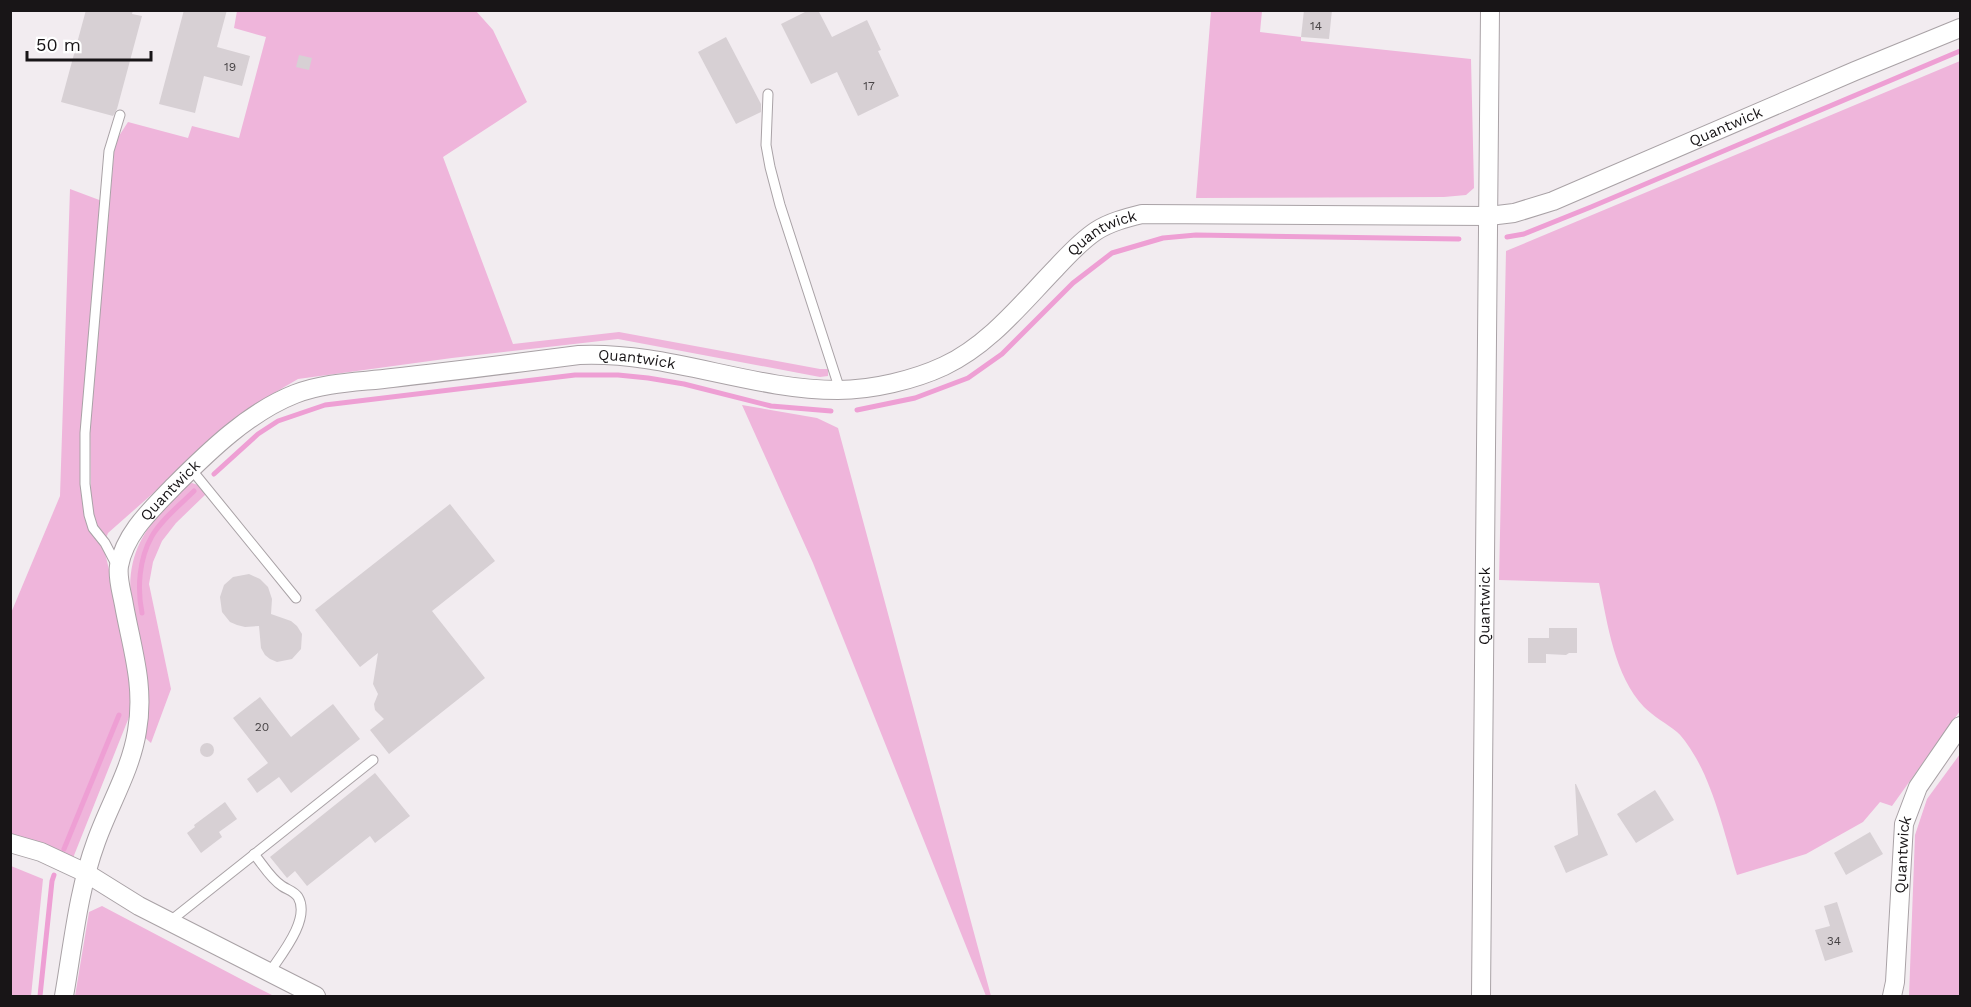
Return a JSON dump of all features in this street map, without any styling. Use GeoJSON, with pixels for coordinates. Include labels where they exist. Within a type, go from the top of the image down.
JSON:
{"type":"FeatureCollection","features":[{"type":"Feature","properties":{"kind":"street","name":"Quantwick"},"geometry":{"type":"LineString","coordinates":[[1481,996],[1490,10]]}},
{"type":"Feature","properties":{"kind":"street","name":"Quantwick"},"geometry":{"type":"LineString","coordinates":[[118,568],[130,536],[143,519],[191,469],[260,411],[297,393],[342,384],[607,354],[636,357],[777,384],[840,390],[883,385],[918,376],[969,353],[1019,307],[1073,250],[1096,231],[1117,220],[1142,214],[1489,216],[1514,213],[1553,201],[1960,28]]}},
{"type":"Feature","properties":{"kind":"street"},"geometry":{"type":"LineString","coordinates":[[64,996],[86,873],[132,752],[139,720],[141,694],[137,663],[118,568]]}},
{"type":"Feature","properties":{"kind":"street","name":"Quantwick"},"geometry":{"type":"LineString","coordinates":[[1892,996],[1895,982],[1904,824],[1918,787],[1960,726]]}},
{"type":"Feature","properties":{"kind":"street"},"geometry":{"type":"LineString","coordinates":[[10,843],[41,852],[86,873],[139,906],[316,996]]}},
{"type":"Feature","properties":{"kind":"lane"},"geometry":{"type":"LineString","coordinates":[[768,94],[766,144],[770,167],[780,205],[840,390]]}},
{"type":"Feature","properties":{"kind":"lane"},"geometry":{"type":"LineString","coordinates":[[118,568],[105,543],[93,528],[89,515],[85,484],[85,433],[109,151],[120,115]]}},
{"type":"Feature","properties":{"kind":"lane"},"geometry":{"type":"LineString","coordinates":[[191,469],[296,598]]}},
{"type":"Feature","properties":{"kind":"lane"},"geometry":{"type":"LineString","coordinates":[[170,922],[373,760]]}},
{"type":"Feature","properties":{"kind":"lane"},"geometry":{"type":"LineString","coordinates":[[254,854],[274,879],[298,896],[301,906],[301,918],[295,933],[269,973]]}},
{"type":"Feature","properties":{"kind":"shaded area"},"geometry":{"type":"Polygon","coordinates":[[[237,11],[476,11],[493,30],[527,102],[443,157],[513,344],[619,332],[828,369],[828,376],[820,377],[618,339],[298,379],[252,406],[108,533],[106,538],[97,527],[91,504],[90,418],[115,142],[128,122],[188,138],[192,126],[239,138],[266,37],[234,28],[237,11]]]}},
{"type":"Feature","properties":{"kind":"shaded area"},"geometry":{"type":"Polygon","coordinates":[[[1211,11],[1262,11],[1260,32],[1301,37],[1301,41],[1471,59],[1474,188],[1466,195],[1444,197],[1196,198],[1211,11]]]}},
{"type":"Feature","properties":{"kind":"shaded area"},"geometry":{"type":"Polygon","coordinates":[[[1960,61],[1960,711],[1892,806],[1880,802],[1863,822],[1806,854],[1737,875],[1714,800],[1696,758],[1680,735],[1644,707],[1626,680],[1609,632],[1599,583],[1499,580],[1506,251],[1960,61]]]}},
{"type":"Feature","properties":{"kind":"shaded area"},"geometry":{"type":"Polygon","coordinates":[[[70,189],[102,201],[82,491],[103,545],[131,658],[137,697],[73,858],[11,834],[11,613],[60,496],[70,189]]]}},
{"type":"Feature","properties":{"kind":"shaded area"},"geometry":{"type":"Polygon","coordinates":[[[742,405],[817,418],[838,428],[991,996],[986,996],[813,563],[742,405]]]}},
{"type":"Feature","properties":{"kind":"shaded area"},"geometry":{"type":"Polygon","coordinates":[[[192,483],[207,493],[176,523],[162,541],[153,562],[149,584],[171,689],[151,743],[142,735],[136,646],[139,636],[130,587],[132,569],[142,538],[151,524],[188,484],[192,483]]]}},
{"type":"Feature","properties":{"kind":"shaded area"},"geometry":{"type":"Polygon","coordinates":[[[1960,754],[1960,996],[1909,996],[1915,835],[1927,799],[1960,754]]]}},
{"type":"Feature","properties":{"kind":"shaded area"},"geometry":{"type":"Polygon","coordinates":[[[11,866],[43,879],[31,996],[11,996],[11,866]]]}},
{"type":"Feature","properties":{"kind":"shaded area"},"geometry":{"type":"Polygon","coordinates":[[[102,906],[274,996],[75,996],[89,912],[102,906]]]}},
{"type":"Feature","properties":{"kind":"building"},"geometry":{"type":"Polygon","coordinates":[[[86,10],[133,10],[132,14],[142,16],[117,109],[113,116],[61,102],[86,10]]]}},
{"type":"Feature","properties":{"kind":"building"},"geometry":{"type":"Polygon","coordinates":[[[184,10],[227,10],[217,47],[250,56],[242,86],[204,76],[195,113],[159,104],[184,10]]]}},
{"type":"Feature","properties":{"kind":"building"},"geometry":{"type":"Polygon","coordinates":[[[809,10],[818,10],[832,37],[867,20],[881,50],[878,51],[899,96],[858,116],[837,72],[811,84],[781,24],[809,10]]]}},
{"type":"Feature","properties":{"kind":"building"},"geometry":{"type":"Polygon","coordinates":[[[1304,10],[1332,10],[1329,39],[1301,37],[1304,10]]]}},
{"type":"Feature","properties":{"kind":"building"},"geometry":{"type":"Polygon","coordinates":[[[726,37],[761,104],[761,112],[736,124],[698,52],[726,37]]]}},
{"type":"Feature","properties":{"kind":"building"},"geometry":{"type":"Polygon","coordinates":[[[299,55],[312,58],[309,70],[296,67],[299,55]]]}},
{"type":"Feature","properties":{"kind":"building"},"geometry":{"type":"Polygon","coordinates":[[[450,504],[495,561],[432,611],[485,678],[389,754],[370,730],[384,719],[375,710],[374,704],[378,694],[373,684],[378,653],[360,667],[315,610],[450,504]]]}},
{"type":"Feature","properties":{"kind":"building"},"geometry":{"type":"Polygon","coordinates":[[[249,574],[260,579],[268,587],[272,599],[271,614],[291,621],[302,634],[301,649],[292,659],[277,662],[270,659],[261,648],[259,626],[237,625],[230,622],[222,612],[220,597],[224,585],[233,577],[249,574]]]}},
{"type":"Feature","properties":{"kind":"building"},"geometry":{"type":"Polygon","coordinates":[[[1549,628],[1577,628],[1577,653],[1546,654],[1546,663],[1528,663],[1528,638],[1549,638],[1549,628]]]}},
{"type":"Feature","properties":{"kind":"building"},"geometry":{"type":"Polygon","coordinates":[[[260,697],[291,737],[333,704],[360,739],[291,793],[279,777],[257,793],[247,779],[268,763],[233,718],[260,697]]]}},
{"type":"Feature","properties":{"kind":"building"},"geometry":{"type":"Polygon","coordinates":[[[207,743],[212,745],[214,750],[212,755],[207,757],[202,755],[200,750],[202,745],[207,743]]]}},
{"type":"Feature","properties":{"kind":"building"},"geometry":{"type":"Polygon","coordinates":[[[375,773],[410,816],[375,843],[370,836],[307,886],[295,871],[287,878],[270,857],[375,773]]]}},
{"type":"Feature","properties":{"kind":"building"},"geometry":{"type":"Polygon","coordinates":[[[1575,784],[1608,855],[1566,873],[1554,846],[1578,835],[1575,784]]]}},
{"type":"Feature","properties":{"kind":"building"},"geometry":{"type":"Polygon","coordinates":[[[1655,790],[1674,820],[1636,843],[1617,814],[1655,790]]]}},
{"type":"Feature","properties":{"kind":"building"},"geometry":{"type":"Polygon","coordinates":[[[225,802],[237,819],[219,832],[222,837],[201,853],[187,833],[225,802]]]}},
{"type":"Feature","properties":{"kind":"building"},"geometry":{"type":"Polygon","coordinates":[[[1870,832],[1883,854],[1846,875],[1834,853],[1870,832]]]}},
{"type":"Feature","properties":{"kind":"building"},"geometry":{"type":"Polygon","coordinates":[[[1837,902],[1853,952],[1825,961],[1815,930],[1830,926],[1824,906],[1837,902]]]}},
{"type":"Feature","properties":{"kind":"waterway"},"geometry":{"type":"LineString","coordinates":[[1507,237],[1524,234],[1591,207],[1960,51]]}},
{"type":"Feature","properties":{"kind":"waterway"},"geometry":{"type":"LineString","coordinates":[[857,410],[915,398],[968,378],[1002,354],[1073,283],[1112,253],[1163,238],[1196,235],[1459,239]]}},
{"type":"Feature","properties":{"kind":"waterway"},"geometry":{"type":"LineString","coordinates":[[214,474],[258,434],[278,421],[325,405],[575,375],[648,378],[684,384],[771,406],[831,411]]}},
{"type":"Feature","properties":{"kind":"waterway"},"geometry":{"type":"LineString","coordinates":[[142,613],[140,574],[144,554],[152,536],[161,524],[194,491]]}},
{"type":"Feature","properties":{"kind":"waterway"},"geometry":{"type":"LineString","coordinates":[[64,849],[119,715]]}},
{"type":"Feature","properties":{"kind":"waterway"},"geometry":{"type":"LineString","coordinates":[[40,996],[54,875]]}}]}
